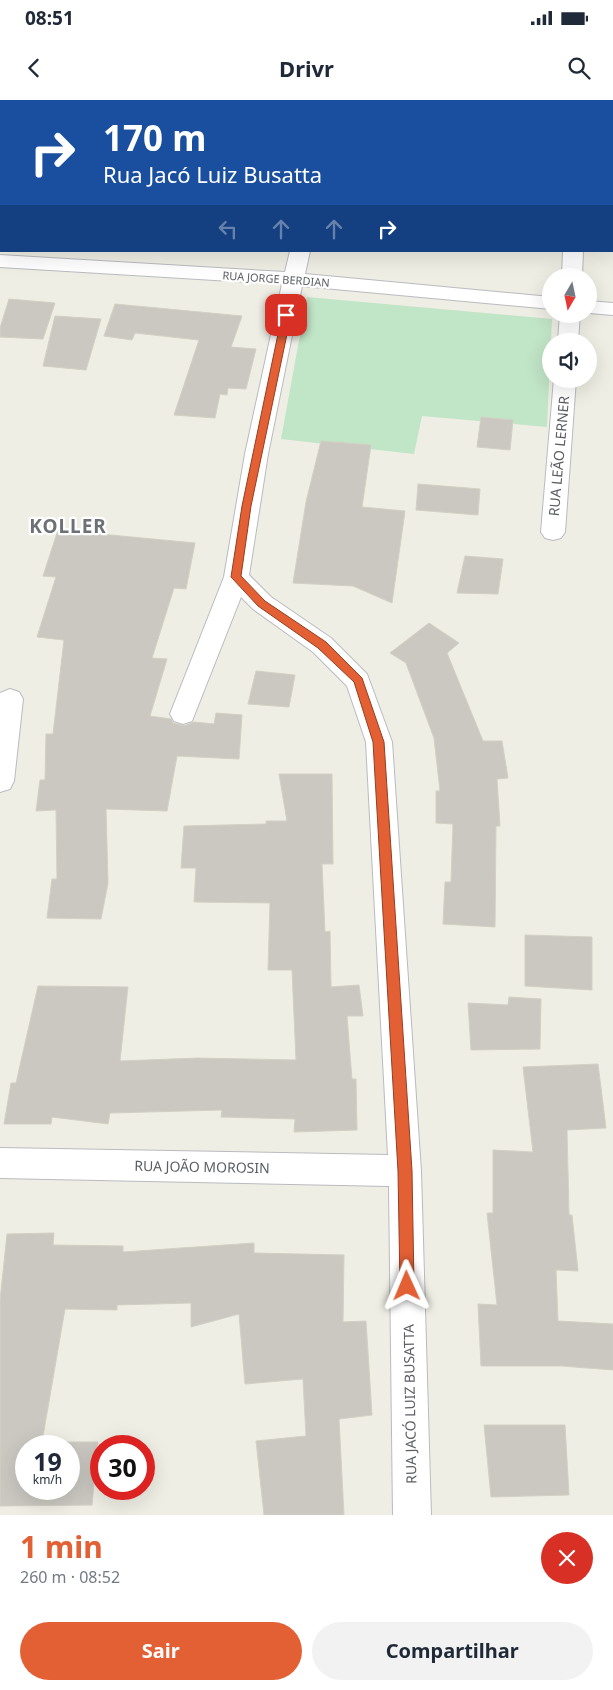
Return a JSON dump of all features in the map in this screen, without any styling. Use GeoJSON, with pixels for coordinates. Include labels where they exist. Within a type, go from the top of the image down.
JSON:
{"type":"FeatureCollection","features":[{"type":"Feature","properties":{"kind":"street"},"geometry":{"type":"LineString","coordinates":[[183,714],[236,577],[254,466],[300,252]]}},
{"type":"Feature","properties":{"kind":"street"},"geometry":{"type":"LineString","coordinates":[[572,252],[572,268]]}},
{"type":"Feature","properties":{"kind":"street","name":"RUA JORGE BERDIAN"},"geometry":{"type":"LineString","coordinates":[[0,261],[294,280],[542,302]]}},
{"type":"Feature","properties":{"kind":"street"},"geometry":{"type":"LineString","coordinates":[[598,307],[613,309]]}},
{"type":"Feature","properties":{"kind":"street","name":"RUA LEÃO LERNER"},"geometry":{"type":"LineString","coordinates":[[553,532],[564,388]]}},
{"type":"Feature","properties":{"kind":"street","name":"RUA JACÓ LUIZ BUSATTA"},"geometry":{"type":"LineString","coordinates":[[236,577],[262,603],[322,645],[358,680],[378,742],[405,1171],[412,1515]]}},
{"type":"Feature","properties":{"kind":"street"},"geometry":{"type":"LineString","coordinates":[[0,781],[10,698]]}},
{"type":"Feature","properties":{"kind":"street","name":"RUA JOÃO MOROSIN"},"geometry":{"type":"LineString","coordinates":[[0,1163],[405,1171]]}},
{"type":"Feature","properties":{"kind":"green space"},"geometry":{"type":"Polygon","coordinates":[[[307,297],[542,318],[542,323],[552,323],[551,333],[542,333],[542,388],[549,388],[547,427],[422,416],[414,454],[281,439],[307,297]]]}},
{"type":"Feature","properties":{"kind":"building"},"geometry":{"type":"Polygon","coordinates":[[[9,299],[55,303],[43,339],[0,337],[0,328],[9,299]]]}},
{"type":"Feature","properties":{"kind":"building"},"geometry":{"type":"Polygon","coordinates":[[[115,304],[242,316],[231,347],[256,349],[246,389],[228,388],[227,395],[220,394],[215,418],[174,415],[199,340],[135,333],[132,340],[104,336],[115,304]]]}},
{"type":"Feature","properties":{"kind":"building"},"geometry":{"type":"Polygon","coordinates":[[[55,316],[101,319],[86,370],[43,366],[55,316]]]}},
{"type":"Feature","properties":{"kind":"building"},"geometry":{"type":"Polygon","coordinates":[[[481,417],[513,420],[510,450],[477,447],[481,417]]]}},
{"type":"Feature","properties":{"kind":"building"},"geometry":{"type":"Polygon","coordinates":[[[321,441],[371,445],[362,507],[405,511],[392,603],[353,586],[293,583],[306,502],[321,441]]]}},
{"type":"Feature","properties":{"kind":"building"},"geometry":{"type":"Polygon","coordinates":[[[418,484],[480,489],[478,515],[416,510],[418,484]]]}},
{"type":"Feature","properties":{"kind":"building"},"geometry":{"type":"Polygon","coordinates":[[[58,530],[195,543],[186,589],[174,588],[152,658],[167,659],[150,716],[171,719],[173,723],[184,726],[194,722],[214,724],[216,713],[242,715],[239,759],[177,756],[167,811],[106,809],[108,883],[101,919],[47,918],[52,879],[57,879],[56,810],[36,811],[40,780],[45,780],[46,734],[53,734],[64,640],[37,637],[56,577],[43,576],[58,530]]]}},
{"type":"Feature","properties":{"kind":"building"},"geometry":{"type":"Polygon","coordinates":[[[465,556],[503,559],[498,594],[457,593],[465,556]]]}},
{"type":"Feature","properties":{"kind":"building"},"geometry":{"type":"Polygon","coordinates":[[[429,623],[459,643],[447,653],[483,741],[502,741],[508,778],[497,779],[500,826],[496,826],[495,927],[443,924],[445,882],[451,882],[453,824],[436,823],[436,791],[440,791],[434,738],[406,663],[390,653],[429,623]]]}},
{"type":"Feature","properties":{"kind":"building"},"geometry":{"type":"Polygon","coordinates":[[[256,671],[295,675],[289,707],[248,704],[256,671]]]}},
{"type":"Feature","properties":{"kind":"building"},"geometry":{"type":"Polygon","coordinates":[[[279,774],[332,774],[333,864],[322,864],[325,932],[330,931],[331,987],[359,985],[363,1016],[347,1016],[352,1079],[356,1079],[357,1130],[294,1132],[295,1119],[221,1117],[222,1110],[110,1113],[108,1124],[52,1117],[51,1124],[4,1124],[11,1083],[16,1083],[38,986],[128,987],[120,1061],[198,1058],[296,1060],[292,970],[268,970],[270,903],[194,902],[196,868],[181,868],[184,826],[266,824],[266,821],[287,821],[279,774]]]}},
{"type":"Feature","properties":{"kind":"building"},"geometry":{"type":"Polygon","coordinates":[[[525,935],[592,937],[592,990],[525,986],[525,935]]]}},
{"type":"Feature","properties":{"kind":"building"},"geometry":{"type":"Polygon","coordinates":[[[509,997],[541,999],[540,1049],[471,1050],[468,1003],[508,1005],[509,997]]]}},
{"type":"Feature","properties":{"kind":"building"},"geometry":{"type":"Polygon","coordinates":[[[598,1064],[606,1128],[567,1130],[569,1215],[572,1215],[578,1271],[556,1270],[558,1321],[613,1324],[613,1370],[561,1366],[481,1366],[478,1304],[497,1305],[487,1213],[493,1213],[493,1150],[533,1152],[523,1067],[598,1064]]]}},
{"type":"Feature","properties":{"kind":"building"},"geometry":{"type":"Polygon","coordinates":[[[54,1233],[53,1245],[123,1246],[123,1252],[254,1243],[254,1253],[344,1255],[343,1322],[366,1321],[372,1415],[339,1419],[344,1515],[264,1515],[256,1441],[306,1436],[303,1379],[245,1384],[239,1314],[191,1327],[191,1303],[117,1305],[117,1310],[65,1309],[43,1435],[15,1435],[15,1500],[80,1500],[80,1442],[90,1442],[90,1500],[92,1500],[92,1505],[0,1506],[0,1300],[7,1234],[54,1233]]]}},
{"type":"Feature","properties":{"kind":"building"},"geometry":{"type":"Polygon","coordinates":[[[484,1425],[565,1425],[569,1495],[491,1497],[484,1425]]]}},
{"type":"Feature","properties":{"kind":"district","name":"KOLLER"},"geometry":{"type":"Point","coordinates":[68,526]}},
{"type":"Feature","properties":{"kind":"route"},"geometry":{"type":"LineString","coordinates":[[286,315],[246,506],[236,577],[262,603],[322,645],[358,680],[378,742],[405,1171],[407,1286]]}}]}
